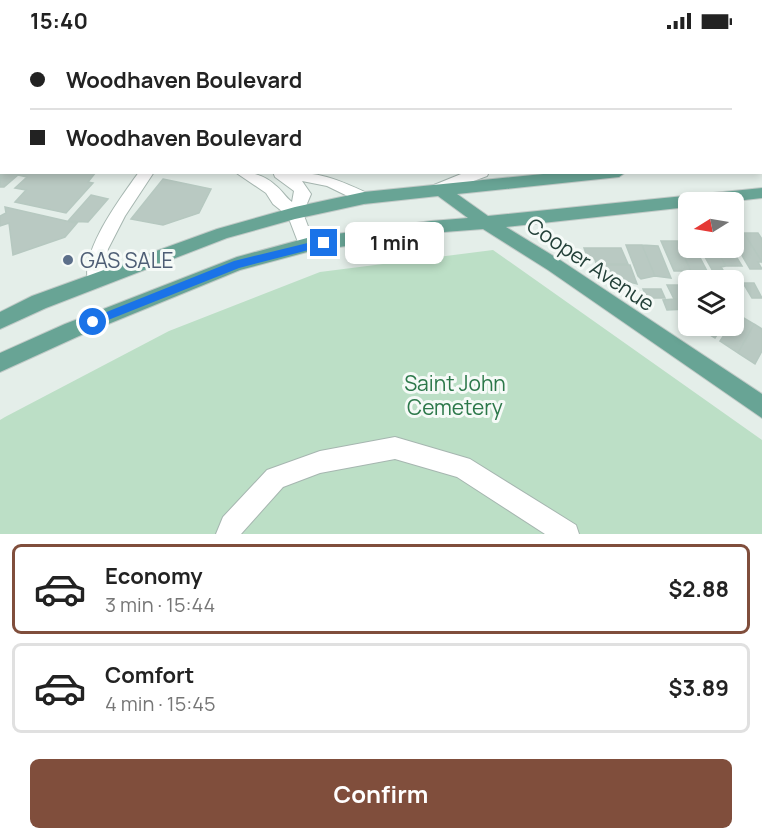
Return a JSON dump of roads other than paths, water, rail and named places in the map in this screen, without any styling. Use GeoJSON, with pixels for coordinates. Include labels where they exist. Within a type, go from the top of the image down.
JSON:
{"type":"FeatureCollection","features":[{"type":"Feature","properties":{"kind":"main road"},"geometry":{"type":"LineString","coordinates":[[0,321],[39,302],[223,233],[295,213],[364,198],[598,174]]}},
{"type":"Feature","properties":{"kind":"main road","name":"Cooper Avenue"},"geometry":{"type":"LineString","coordinates":[[440,189],[483,221],[554,265],[762,407]]}},
{"type":"Feature","properties":{"kind":"main road"},"geometry":{"type":"LineString","coordinates":[[0,363],[72,330],[237,264],[307,245],[483,221],[521,220],[762,193]]}},
{"type":"Feature","properties":{"kind":"street"},"geometry":{"type":"LineString","coordinates":[[96,281],[100,249],[118,213],[146,174]]}},
{"type":"Feature","properties":{"kind":"street"},"geometry":{"type":"LineString","coordinates":[[246,174],[272,189],[278,200],[295,213],[307,245]]}},
{"type":"Feature","properties":{"kind":"street"},"geometry":{"type":"LineString","coordinates":[[281,174],[296,183],[303,194],[295,213]]}},
{"type":"Feature","properties":{"kind":"street"},"geometry":{"type":"LineString","coordinates":[[295,174],[331,182],[364,198]]}},
{"type":"Feature","properties":{"kind":"street"},"geometry":{"type":"LineString","coordinates":[[440,189],[477,174]]}},
{"type":"Feature","properties":{"kind":"street"},"geometry":{"type":"LineString","coordinates":[[228,534],[232,526],[275,478],[320,462],[395,448],[462,467],[567,534]]}},
{"type":"Feature","properties":{"kind":"place","name":"GAS SALE"},"geometry":{"type":"Point","coordinates":[68,260]}},
{"type":"Feature","properties":{"kind":"park label","name":"Saint John Cemetery"},"geometry":{"type":"Point","coordinates":[455,395]}}]}
